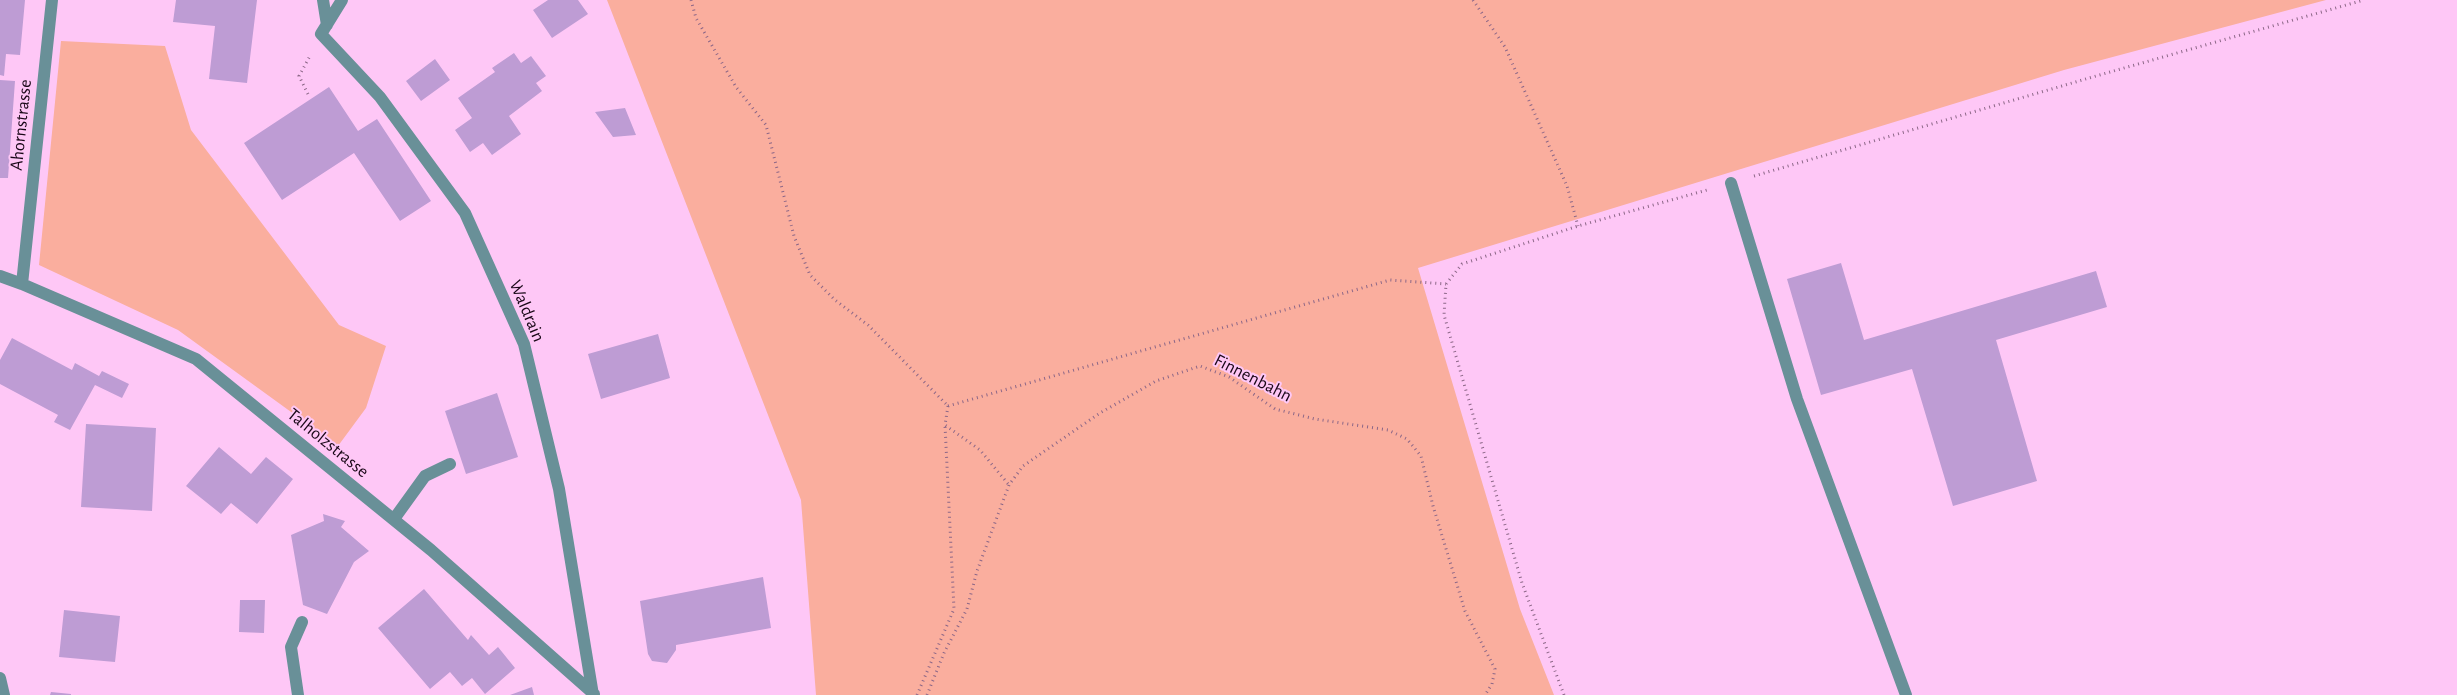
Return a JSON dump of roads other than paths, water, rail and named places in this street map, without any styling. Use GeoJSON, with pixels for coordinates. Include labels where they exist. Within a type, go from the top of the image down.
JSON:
{"type":"FeatureCollection","features":[{"type":"Feature","properties":{"kind":"street","name":"Ahornstrasse"},"geometry":{"type":"LineString","coordinates":[[22,284],[52,0]]}},
{"type":"Feature","properties":{"kind":"street"},"geometry":{"type":"LineString","coordinates":[[323,0],[324,29]]}},
{"type":"Feature","properties":{"kind":"street"},"geometry":{"type":"LineString","coordinates":[[324,29],[342,0]]}},
{"type":"Feature","properties":{"kind":"street","name":"Waldrain"},"geometry":{"type":"LineString","coordinates":[[324,29],[380,97],[465,213],[524,344],[559,489],[594,694]]}},
{"type":"Feature","properties":{"kind":"street"},"geometry":{"type":"LineString","coordinates":[[1731,183],[1797,399],[1906,695]]}},
{"type":"Feature","properties":{"kind":"street","name":"Talholzstrasse"},"geometry":{"type":"LineString","coordinates":[[0,276],[196,359],[394,519],[594,694]]}},
{"type":"Feature","properties":{"kind":"street"},"geometry":{"type":"LineString","coordinates":[[394,519],[425,476],[450,464]]}},
{"type":"Feature","properties":{"kind":"street"},"geometry":{"type":"LineString","coordinates":[[298,695],[291,647],[302,622]]}},
{"type":"Feature","properties":{"kind":"street"},"geometry":{"type":"LineString","coordinates":[[0,678],[4,695]]}}]}
